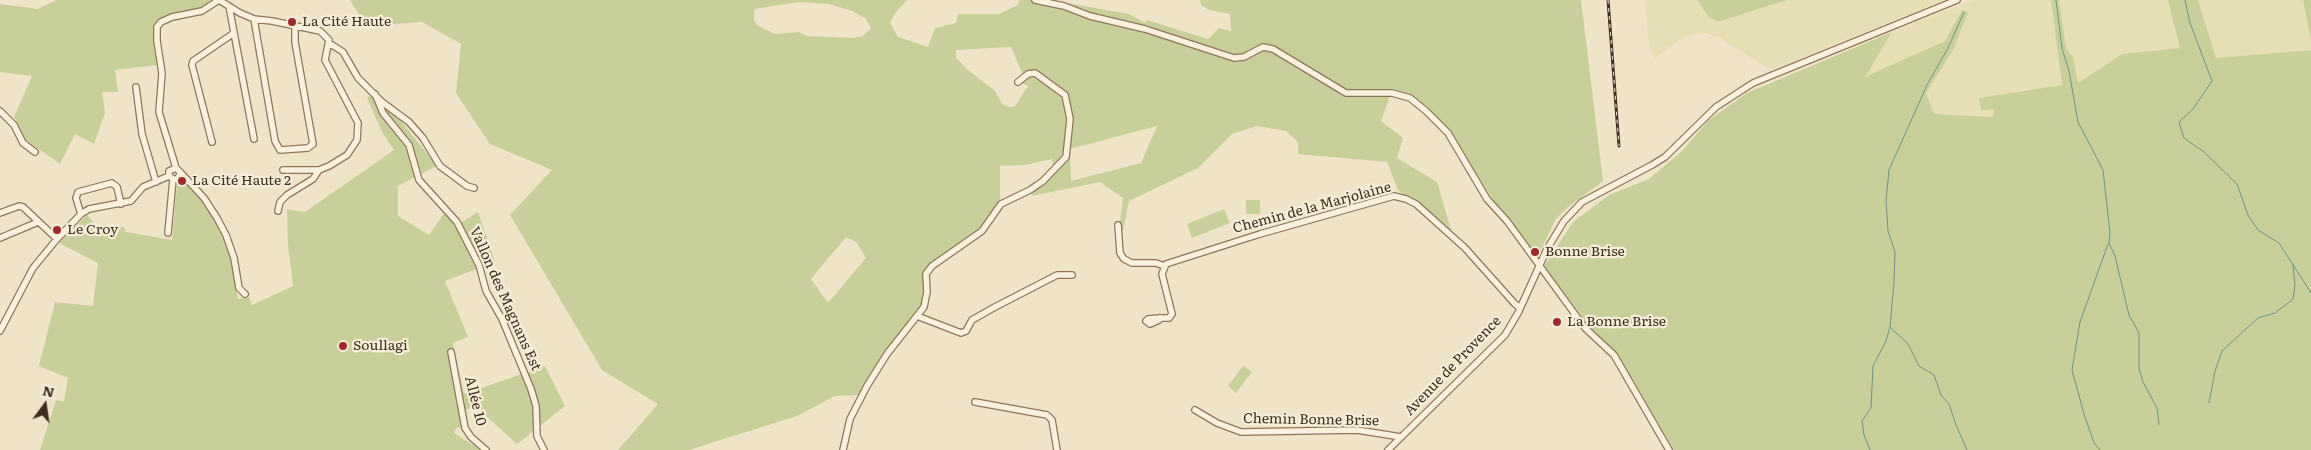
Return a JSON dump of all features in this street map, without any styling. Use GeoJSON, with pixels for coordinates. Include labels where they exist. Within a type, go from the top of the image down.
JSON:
{"type":"FeatureCollection","features":[{"type":"Feature","properties":{"kind":"street"},"geometry":{"type":"LineString","coordinates":[[0,331],[33,268],[81,214],[89,209],[132,201],[143,188],[171,178],[177,179],[178,170],[159,112],[162,73],[157,41],[158,27],[166,19],[202,11],[220,0],[254,19],[323,33],[329,42],[340,49],[355,75],[408,122],[423,138],[440,166],[467,186],[474,188]]}},
{"type":"Feature","properties":{"kind":"street"},"geometry":{"type":"LineString","coordinates":[[1035,0],[1064,6],[1090,16],[1145,28],[1234,58],[1244,57],[1259,48],[1273,48],[1346,94],[1392,93],[1410,98],[1448,133],[1487,199],[1507,221],[1526,250],[1585,328],[1614,355],[1670,450]]}},
{"type":"Feature","properties":{"kind":"street","name":"Avenue de Provence"},"geometry":{"type":"LineString","coordinates":[[1388,450],[1505,334],[1520,308],[1539,265],[1564,221],[1576,208],[1665,156],[1716,106],[1753,83],[1957,0]]}},
{"type":"Feature","properties":{"kind":"street"},"geometry":{"type":"LineString","coordinates":[[229,6],[254,139]]}},
{"type":"Feature","properties":{"kind":"street"},"geometry":{"type":"LineString","coordinates":[[254,19],[275,141],[280,150],[308,148],[314,144],[295,42],[294,26]]}},
{"type":"Feature","properties":{"kind":"street"},"geometry":{"type":"LineString","coordinates":[[212,142],[192,66],[193,61],[234,33]]}},
{"type":"Feature","properties":{"kind":"street"},"geometry":{"type":"LineString","coordinates":[[283,170],[319,170],[329,166],[346,155],[357,140],[358,123],[324,58],[329,42]]}},
{"type":"Feature","properties":{"kind":"street"},"geometry":{"type":"LineString","coordinates":[[843,450],[853,411],[887,354],[924,307],[927,292],[926,274],[932,266],[982,230],[1001,204],[1030,190],[1043,181],[1066,157],[1070,119],[1065,94],[1035,73],[1028,74],[1018,82]]}},
{"type":"Feature","properties":{"kind":"street"},"geometry":{"type":"LineString","coordinates":[[136,87],[142,134],[156,182]]}},
{"type":"Feature","properties":{"kind":"street","name":"Vallon des Magnans Est"},"geometry":{"type":"LineString","coordinates":[[375,94],[383,113],[409,145],[420,180],[457,222],[479,265],[486,292],[502,319],[531,389],[536,406],[538,436],[544,450]]}},
{"type":"Feature","properties":{"kind":"street"},"geometry":{"type":"LineString","coordinates":[[0,111],[9,118],[23,143],[35,152]]}},
{"type":"Feature","properties":{"kind":"street"},"geometry":{"type":"LineString","coordinates":[[168,233],[171,178],[169,171],[178,170]]}},
{"type":"Feature","properties":{"kind":"street"},"geometry":{"type":"LineString","coordinates":[[178,170],[204,198],[226,235],[234,258],[239,288],[245,294]]}},
{"type":"Feature","properties":{"kind":"street"},"geometry":{"type":"LineString","coordinates":[[278,211],[280,202],[287,195],[313,179],[319,170]]}},
{"type":"Feature","properties":{"kind":"street"},"geometry":{"type":"LineString","coordinates":[[81,214],[76,195],[78,192],[112,183],[115,184],[121,204]]}},
{"type":"Feature","properties":{"kind":"street","name":"Chemin de la Marjolaine"},"geometry":{"type":"LineString","coordinates":[[1164,266],[1192,254],[1260,234],[1385,199],[1400,197],[1416,204],[1458,242],[1520,308]]}},
{"type":"Feature","properties":{"kind":"street"},"geometry":{"type":"LineString","coordinates":[[0,213],[18,206],[23,207],[57,239]]}},
{"type":"Feature","properties":{"kind":"street"},"geometry":{"type":"LineString","coordinates":[[0,238],[38,222]]}},
{"type":"Feature","properties":{"kind":"street"},"geometry":{"type":"LineString","coordinates":[[1118,225],[1120,253],[1124,259],[1132,263],[1156,263],[1164,266],[1162,274],[1172,314],[1169,318],[1160,318]]}},
{"type":"Feature","properties":{"kind":"street"},"geometry":{"type":"LineString","coordinates":[[917,316],[961,333],[966,331],[972,320],[977,316],[1057,276],[1072,275]]}},
{"type":"Feature","properties":{"kind":"street","name":"Allée 10"},"geometry":{"type":"LineString","coordinates":[[451,352],[465,428],[471,437],[486,450]]}},
{"type":"Feature","properties":{"kind":"street"},"geometry":{"type":"LineString","coordinates":[[975,402],[1047,415],[1052,420],[1057,450]]}},
{"type":"Feature","properties":{"kind":"street","name":"Chemin Bonne Brise"},"geometry":{"type":"LineString","coordinates":[[1195,410],[1217,423],[1241,432],[1357,430],[1401,438]]}},
{"type":"Feature","properties":{"kind":"shaded area"},"geometry":{"type":"Polygon","coordinates":[[[1645,0],[1697,0],[1708,16],[1719,22],[1787,0],[1944,0],[1773,69],[1768,68],[1720,38],[1706,33],[1693,34],[1680,40],[1655,58],[1649,47],[1645,0]]]}},
{"type":"Feature","properties":{"kind":"shaded area"},"geometry":{"type":"Polygon","coordinates":[[[1972,0],[2051,0],[2062,85],[1979,98],[1994,109],[1993,117],[1934,114],[1926,93],[1954,48],[1962,10],[1945,41],[1864,78],[1892,32],[1972,0]]]}},
{"type":"Feature","properties":{"kind":"shaded area"},"geometry":{"type":"Polygon","coordinates":[[[2059,0],[2168,0],[2180,48],[2122,54],[2078,83],[2073,58],[2066,48],[2059,0]]]}},
{"type":"Feature","properties":{"kind":"shaded area"},"geometry":{"type":"Polygon","coordinates":[[[2198,0],[2303,0],[2311,40],[2311,50],[2216,58],[2198,0]]]}},
{"type":"Feature","properties":{"kind":"green space"},"geometry":{"type":"Polygon","coordinates":[[[56,0],[213,0],[214,2],[201,9],[160,18],[155,27],[157,65],[115,70],[118,92],[102,92],[105,113],[94,144],[75,134],[60,164],[25,139],[14,117],[32,76],[0,72],[0,4],[38,9],[56,0]]]}},
{"type":"Feature","properties":{"kind":"green space"},"geometry":{"type":"Polygon","coordinates":[[[350,0],[907,0],[895,13],[890,23],[898,37],[928,47],[935,28],[956,23],[958,14],[999,14],[1018,5],[1019,0],[1049,0],[1129,14],[1145,23],[1147,20],[1208,39],[1219,28],[1231,31],[1230,14],[1209,10],[1201,5],[1200,0],[1581,0],[1603,181],[1568,207],[1556,219],[1537,257],[1492,198],[1436,116],[1415,99],[1392,90],[1381,121],[1403,138],[1397,158],[1437,182],[1453,236],[1398,190],[1387,162],[1298,154],[1298,142],[1286,131],[1257,126],[1232,134],[1198,168],[1129,201],[1123,231],[1119,229],[1123,198],[1100,182],[1032,196],[1030,187],[1053,168],[1052,159],[1025,165],[1000,166],[1000,199],[981,228],[929,265],[922,303],[898,335],[859,395],[835,396],[797,416],[689,450],[618,450],[658,404],[602,370],[510,215],[552,170],[490,144],[456,93],[461,44],[422,22],[366,26],[350,0]],[[799,2],[754,9],[754,20],[757,25],[775,34],[799,32],[807,36],[854,38],[863,36],[871,28],[865,18],[852,11],[829,4],[799,2]],[[1011,47],[956,50],[956,58],[994,90],[1003,105],[1015,106],[1028,86],[1017,81],[1023,75],[1011,47]],[[1157,126],[1070,149],[1071,181],[1141,163],[1157,126]],[[846,237],[811,279],[828,303],[866,258],[856,242],[846,237]]]}},
{"type":"Feature","properties":{"kind":"green space"},"geometry":{"type":"Polygon","coordinates":[[[1697,0],[1787,0],[1718,22],[1708,16],[1697,0]]]}},
{"type":"Feature","properties":{"kind":"green space"},"geometry":{"type":"Polygon","coordinates":[[[2051,0],[2059,0],[2066,48],[2073,57],[2078,83],[2122,54],[2180,48],[2168,0],[2198,0],[2216,58],[2311,50],[2311,450],[1674,450],[1616,354],[1590,327],[1544,266],[1573,222],[1609,195],[1649,179],[1682,151],[1709,120],[1747,93],[1892,32],[1865,77],[1945,41],[1962,10],[1968,12],[1954,48],[1926,93],[1934,114],[1993,117],[1994,109],[1981,110],[1979,98],[2062,85],[2051,0]]]}},
{"type":"Feature","properties":{"kind":"green space"},"geometry":{"type":"Polygon","coordinates":[[[2303,0],[2311,0],[2311,40],[2303,0]]]}},
{"type":"Feature","properties":{"kind":"green space"},"geometry":{"type":"Polygon","coordinates":[[[376,90],[437,166],[398,186],[398,216],[429,235],[448,208],[459,224],[478,212],[495,262],[445,281],[468,337],[453,343],[464,394],[545,366],[565,406],[517,444],[475,406],[466,410],[468,426],[456,428],[454,433],[481,450],[40,450],[56,400],[64,402],[68,378],[39,366],[55,302],[93,306],[98,263],[59,243],[87,215],[98,228],[124,227],[126,232],[172,240],[177,185],[186,183],[207,205],[228,248],[238,299],[249,297],[252,305],[293,286],[288,245],[287,209],[305,212],[394,150],[382,132],[367,98],[376,90]]]}},
{"type":"Feature","properties":{"kind":"green space"},"geometry":{"type":"Polygon","coordinates":[[[1246,200],[1260,200],[1260,214],[1246,214],[1246,200]]]}},
{"type":"Feature","properties":{"kind":"green space"},"geometry":{"type":"Polygon","coordinates":[[[1224,209],[1230,223],[1192,238],[1187,224],[1224,209]]]}},
{"type":"Feature","properties":{"kind":"green space"},"geometry":{"type":"Polygon","coordinates":[[[1243,366],[1252,372],[1236,393],[1228,386],[1243,366]]]}},
{"type":"Feature","properties":{"kind":"waterway"},"geometry":{"type":"LineString","coordinates":[[2056,0],[2062,48],[2069,71],[2078,122],[2103,170],[2110,233],[2109,243],[2115,256],[2129,315],[2139,333],[2139,368],[2143,382],[2157,408],[2159,424]]}},
{"type":"Feature","properties":{"kind":"waterway"},"geometry":{"type":"LineString","coordinates":[[2185,0],[2190,23],[2212,81],[2193,109],[2179,122],[2184,138],[2204,152],[2237,184],[2248,215],[2258,230],[2279,243],[2311,293]]}},
{"type":"Feature","properties":{"kind":"waterway"},"geometry":{"type":"LineString","coordinates":[[1870,450],[1864,435],[1862,421],[1871,408],[1873,366],[1886,341],[1890,327],[1894,283],[1895,252],[1888,231],[1886,201],[1889,170],[1927,85],[1948,48],[1964,12]]}},
{"type":"Feature","properties":{"kind":"waterway"},"geometry":{"type":"LineString","coordinates":[[2100,450],[2094,443],[2072,370],[2080,322],[2108,244]]}},
{"type":"Feature","properties":{"kind":"waterway"},"geometry":{"type":"LineString","coordinates":[[2209,403],[2215,371],[2222,351],[2258,318],[2275,313],[2293,299],[2295,285],[2293,265]]}},
{"type":"Feature","properties":{"kind":"waterway"},"geometry":{"type":"LineString","coordinates":[[1890,327],[1908,344],[1919,366],[1934,375],[1941,395],[1949,404],[1967,450]]}},
{"type":"Feature","properties":{"kind":"railway"},"geometry":{"type":"LineString","coordinates":[[1608,0],[1619,146]]}},
{"type":"Feature","properties":{"kind":"place","name":"La Cité Haute"},"geometry":{"type":"Point","coordinates":[292,22]}},
{"type":"Feature","properties":{"kind":"place","name":"La Cité Haute 2"},"geometry":{"type":"Point","coordinates":[182,181]}},
{"type":"Feature","properties":{"kind":"place","name":"Le Croy"},"geometry":{"type":"Point","coordinates":[57,230]}},
{"type":"Feature","properties":{"kind":"place","name":"Bonne Brise"},"geometry":{"type":"Point","coordinates":[1535,252]}},
{"type":"Feature","properties":{"kind":"place","name":"La Bonne Brise"},"geometry":{"type":"Point","coordinates":[1557,322]}},
{"type":"Feature","properties":{"kind":"place","name":"Soullagi"},"geometry":{"type":"Point","coordinates":[343,346]}}]}
